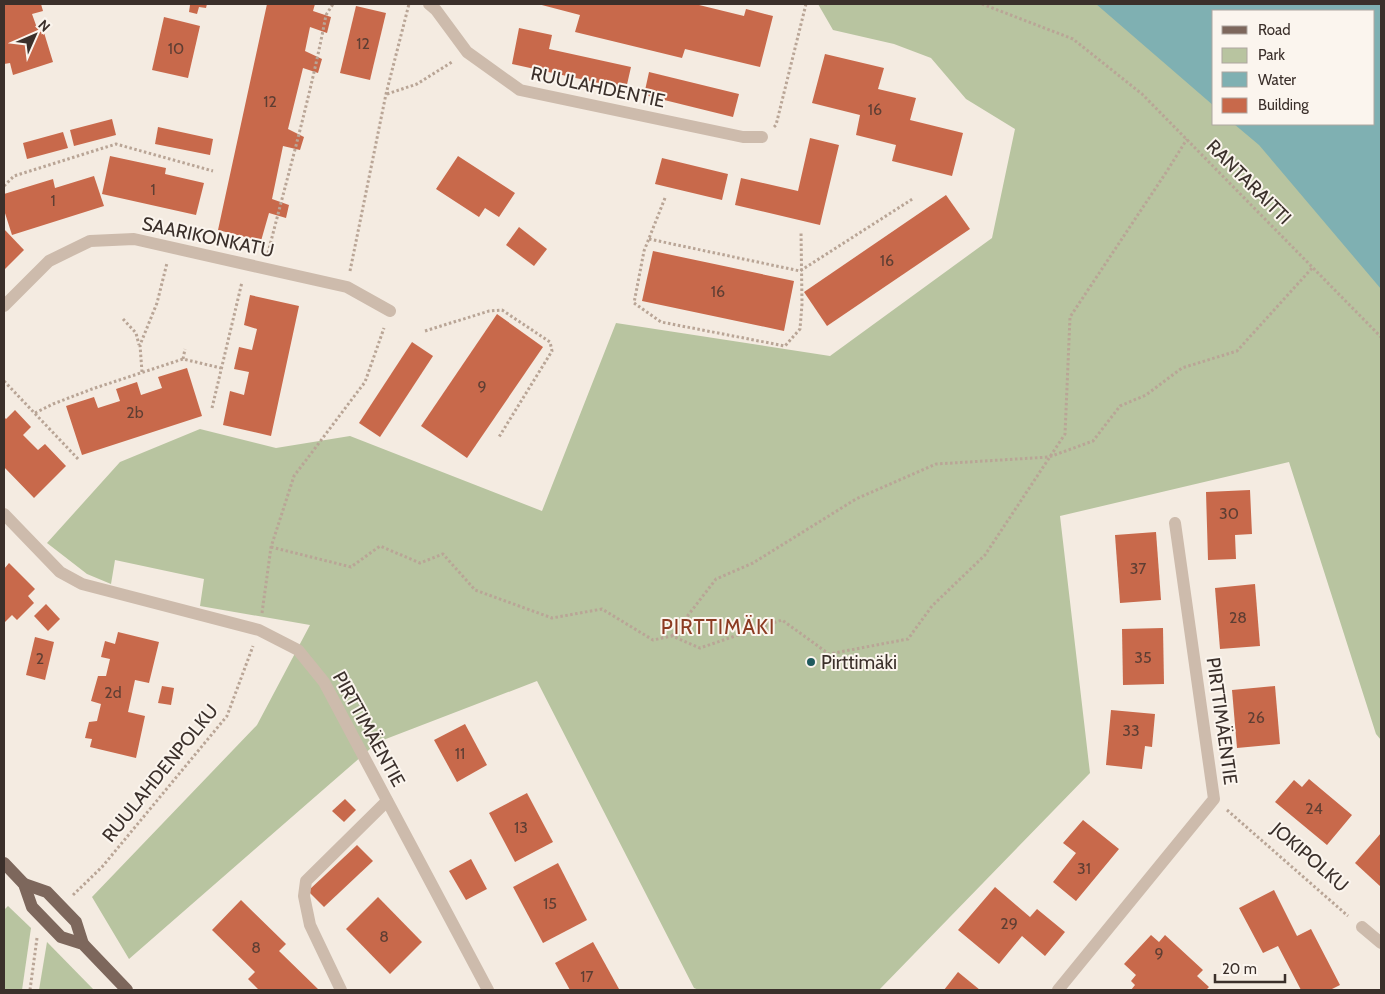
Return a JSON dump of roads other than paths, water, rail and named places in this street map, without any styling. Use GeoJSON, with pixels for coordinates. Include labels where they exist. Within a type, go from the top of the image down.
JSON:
{"type":"FeatureCollection","features":[{"type":"Feature","properties":{"kind":"main road"},"geometry":{"type":"LineString","coordinates":[[4,863],[24,884],[32,907],[61,936],[83,944]]}},
{"type":"Feature","properties":{"kind":"main road"},"geometry":{"type":"LineString","coordinates":[[24,884],[47,892],[76,922],[83,944],[127,990]]}},
{"type":"Feature","properties":{"kind":"street","name":"RUULAHDENTIE"},"geometry":{"type":"LineString","coordinates":[[428,4],[436,10],[468,52],[520,90],[743,137],[762,137]]}},
{"type":"Feature","properties":{"kind":"street","name":"SAARIKONKATU"},"geometry":{"type":"LineString","coordinates":[[4,306],[49,261],[90,241],[134,239],[347,287],[390,311]]}},
{"type":"Feature","properties":{"kind":"street","name":"PIRTTIMÄENTIE"},"geometry":{"type":"LineString","coordinates":[[4,514],[60,572],[87,586],[259,630],[298,650],[324,682],[488,990]]}},
{"type":"Feature","properties":{"kind":"street","name":"PIRTTIMÄENTIE"},"geometry":{"type":"LineString","coordinates":[[1058,990],[1214,799],[1175,523]]}},
{"type":"Feature","properties":{"kind":"street"},"geometry":{"type":"LineString","coordinates":[[341,990],[310,924],[304,896],[306,881],[388,801]]}},
{"type":"Feature","properties":{"kind":"street"},"geometry":{"type":"LineString","coordinates":[[1362,928],[1381,943]]}},
{"type":"Feature","properties":{"kind":"water"},"geometry":{"type":"Polygon","coordinates":[[[1096,4],[1381,4],[1381,289],[1259,145],[1235,125],[1375,125],[1375,10],[1212,10],[1212,104],[1096,4]]]}},
{"type":"Feature","properties":{"kind":"place","name":"Pirttimäki"},"geometry":{"type":"Point","coordinates":[811,662]}},
{"type":"Feature","properties":{"kind":"district","name":"PIRTTIMÄKI"},"geometry":{"type":"Point","coordinates":[718,626]}}]}
